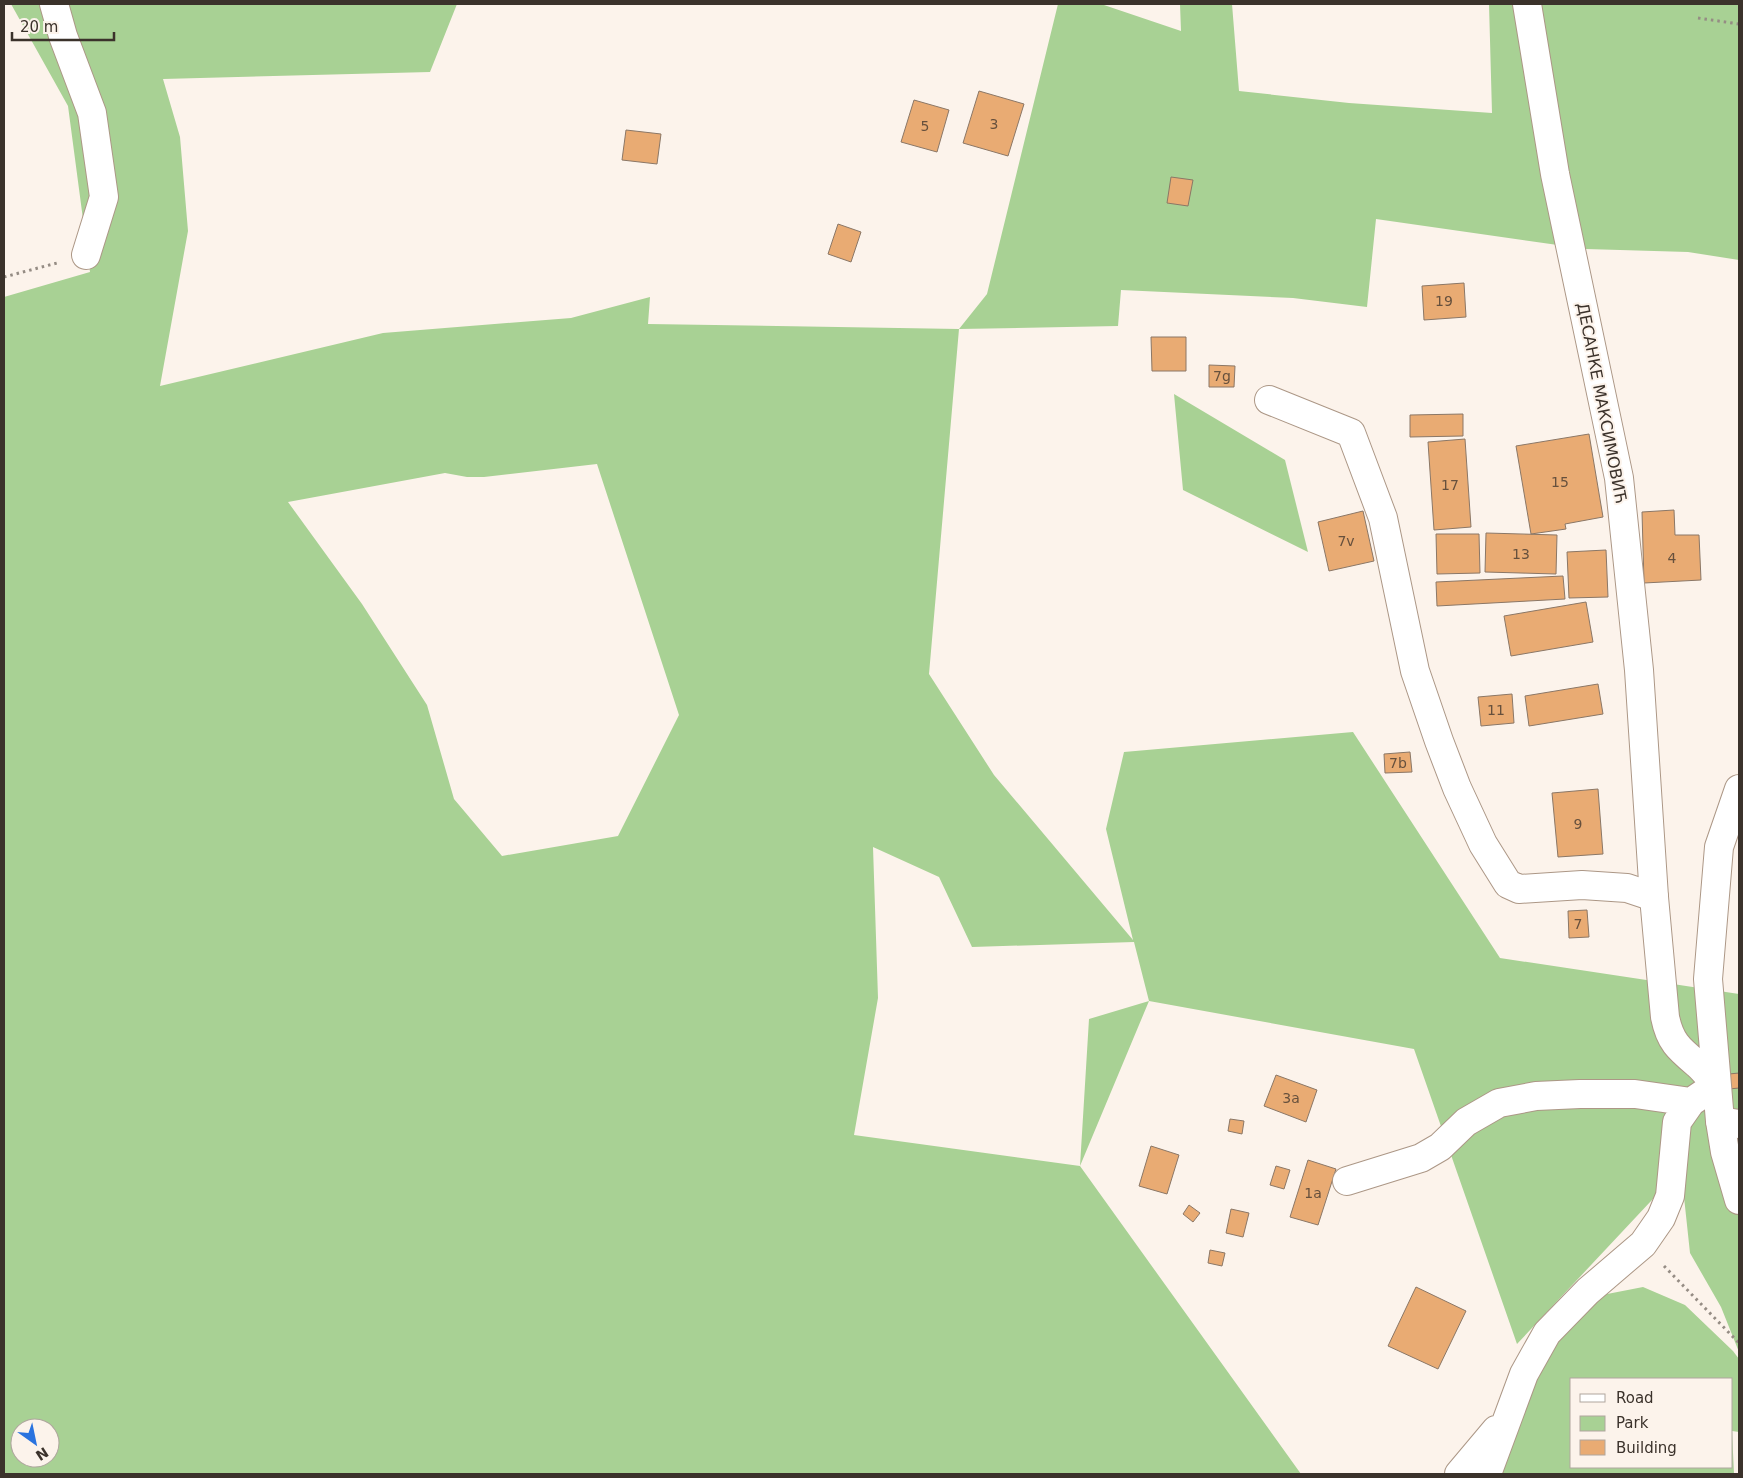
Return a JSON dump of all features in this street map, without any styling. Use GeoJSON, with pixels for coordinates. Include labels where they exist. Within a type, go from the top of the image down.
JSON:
{"type":"FeatureCollection","features":[{"type":"Feature","properties":{"kind":"street"},"geometry":{"type":"LineString","coordinates":[[54,4],[63,36],[92,113],[104,197],[86,255]]}},
{"type":"Feature","properties":{"kind":"street","name":"ДЕСАНКЕ МАКСИМОВИЋ"},"geometry":{"type":"LineString","coordinates":[[1527,4],[1555,174],[1619,478],[1639,670],[1654,897],[1668,1030],[1678,1049],[1699,1065],[1716,1085]]}},
{"type":"Feature","properties":{"kind":"street"},"geometry":{"type":"LineString","coordinates":[[1269,400],[1351,433],[1383,518],[1415,671],[1439,741],[1457,788],[1483,844],[1508,884],[1520,889],[1582,885],[1627,888],[1654,897]]}},
{"type":"Feature","properties":{"kind":"street"},"geometry":{"type":"LineString","coordinates":[[1739,789],[1719,847],[1708,987],[1716,1085],[1729,1122],[1725,1152],[1739,1200]]}},
{"type":"Feature","properties":{"kind":"street"},"geometry":{"type":"LineString","coordinates":[[1487,1474],[1524,1374],[1547,1333],[1588,1291],[1643,1244],[1661,1218],[1670,1196],[1677,1122],[1691,1102],[1716,1085]]}},
{"type":"Feature","properties":{"kind":"street"},"geometry":{"type":"LineString","coordinates":[[1347,1181],[1422,1158],[1440,1147],[1466,1122],[1499,1103],[1536,1096],[1580,1094],[1635,1094],[1691,1102]]}},
{"type":"Feature","properties":{"kind":"street"},"geometry":{"type":"LineString","coordinates":[[1459,1474],[1509,1416]]}},
{"type":"Feature","properties":{"kind":"path"},"geometry":{"type":"LineString","coordinates":[[1698,18],[1739,24]]}},
{"type":"Feature","properties":{"kind":"path"},"geometry":{"type":"LineString","coordinates":[[4,277],[86,255]]}},
{"type":"Feature","properties":{"kind":"path"},"geometry":{"type":"LineString","coordinates":[[1643,1244],[1739,1343]]}},
{"type":"Feature","properties":{"kind":"green space"},"geometry":{"type":"Polygon","coordinates":[[[11,4],[457,4],[430,72],[163,79],[180,137],[188,231],[160,386],[383,333],[571,318],[650,297],[648,324],[959,329],[929,674],[994,775],[1133,940],[1106,829],[1124,752],[1353,732],[1500,958],[1739,994],[1739,1352],[1721,1307],[1690,1253],[1681,1169],[1517,1344],[1414,1049],[1149,1001],[1134,942],[972,947],[939,877],[873,847],[878,998],[854,1135],[1080,1166],[1301,1474],[4,1474],[4,297],[90,272],[68,106],[11,4]],[[597,464],[484,477],[467,477],[445,473],[288,502],[362,604],[427,705],[454,799],[502,856],[618,836],[679,715],[597,464]]]}},
{"type":"Feature","properties":{"kind":"green space"},"geometry":{"type":"Polygon","coordinates":[[[1058,4],[1101,4],[1181,31],[1180,4],[1232,4],[1239,91],[1349,103],[1492,113],[1489,4],[1739,4],[1739,260],[1688,252],[1586,249],[1376,219],[1367,307],[1293,298],[1121,290],[1118,326],[959,329],[987,294],[1058,4]]]}},
{"type":"Feature","properties":{"kind":"green space"},"geometry":{"type":"Polygon","coordinates":[[[1174,394],[1285,460],[1308,552],[1183,490],[1174,394]]]}},
{"type":"Feature","properties":{"kind":"green space"},"geometry":{"type":"Polygon","coordinates":[[[1149,1001],[1080,1166],[1089,1019],[1149,1001]]]}},
{"type":"Feature","properties":{"kind":"green space"},"geometry":{"type":"Polygon","coordinates":[[[1643,1287],[1685,1305],[1739,1359],[1739,1432],[1733,1431],[1733,1378],[1570,1378],[1570,1468],[1733,1468],[1733,1452],[1734,1474],[1498,1474],[1506,1448],[1556,1334],[1597,1296],[1643,1287]]]}},
{"type":"Feature","properties":{"kind":"building"},"geometry":{"type":"Polygon","coordinates":[[[979,91],[1024,104],[1008,156],[963,143],[979,91]]]}},
{"type":"Feature","properties":{"kind":"building"},"geometry":{"type":"Polygon","coordinates":[[[914,100],[949,110],[937,152],[901,142],[914,100]]]}},
{"type":"Feature","properties":{"kind":"building"},"geometry":{"type":"Polygon","coordinates":[[[626,130],[661,134],[657,164],[622,160],[626,130]]]}},
{"type":"Feature","properties":{"kind":"building"},"geometry":{"type":"Polygon","coordinates":[[[1171,177],[1193,180],[1188,206],[1167,203],[1171,177]]]}},
{"type":"Feature","properties":{"kind":"building"},"geometry":{"type":"Polygon","coordinates":[[[838,224],[861,232],[851,262],[828,254],[838,224]]]}},
{"type":"Feature","properties":{"kind":"building"},"geometry":{"type":"Polygon","coordinates":[[[1464,283],[1466,317],[1424,320],[1422,286],[1464,283]]]}},
{"type":"Feature","properties":{"kind":"building"},"geometry":{"type":"Polygon","coordinates":[[[1151,337],[1186,337],[1186,371],[1152,371],[1151,337]]]}},
{"type":"Feature","properties":{"kind":"building"},"geometry":{"type":"Polygon","coordinates":[[[1209,365],[1235,366],[1234,387],[1209,387],[1209,365]]]}},
{"type":"Feature","properties":{"kind":"building"},"geometry":{"type":"Polygon","coordinates":[[[1463,414],[1463,436],[1410,437],[1410,415],[1463,414]]]}},
{"type":"Feature","properties":{"kind":"building"},"geometry":{"type":"Polygon","coordinates":[[[1589,434],[1603,517],[1565,524],[1566,529],[1531,534],[1516,446],[1589,434]]]}},
{"type":"Feature","properties":{"kind":"building"},"geometry":{"type":"Polygon","coordinates":[[[1465,439],[1471,527],[1434,530],[1428,442],[1465,439]]]}},
{"type":"Feature","properties":{"kind":"building"},"geometry":{"type":"Polygon","coordinates":[[[1674,510],[1675,535],[1699,535],[1701,580],[1644,583],[1642,512],[1674,510]]]}},
{"type":"Feature","properties":{"kind":"building"},"geometry":{"type":"Polygon","coordinates":[[[1363,511],[1374,561],[1329,571],[1318,522],[1363,511]]]}},
{"type":"Feature","properties":{"kind":"building"},"geometry":{"type":"Polygon","coordinates":[[[1486,533],[1557,535],[1556,574],[1485,572],[1486,533]]]}},
{"type":"Feature","properties":{"kind":"building"},"geometry":{"type":"Polygon","coordinates":[[[1436,534],[1479,534],[1480,573],[1437,574],[1436,534]]]}},
{"type":"Feature","properties":{"kind":"building"},"geometry":{"type":"Polygon","coordinates":[[[1606,550],[1608,597],[1569,598],[1567,552],[1606,550]]]}},
{"type":"Feature","properties":{"kind":"building"},"geometry":{"type":"Polygon","coordinates":[[[1563,576],[1565,599],[1437,606],[1436,582],[1563,576]]]}},
{"type":"Feature","properties":{"kind":"building"},"geometry":{"type":"Polygon","coordinates":[[[1586,602],[1593,642],[1511,656],[1504,616],[1586,602]]]}},
{"type":"Feature","properties":{"kind":"building"},"geometry":{"type":"Polygon","coordinates":[[[1598,684],[1603,714],[1529,726],[1525,696],[1598,684]]]}},
{"type":"Feature","properties":{"kind":"building"},"geometry":{"type":"Polygon","coordinates":[[[1512,694],[1514,723],[1481,726],[1478,697],[1512,694]]]}},
{"type":"Feature","properties":{"kind":"building"},"geometry":{"type":"Polygon","coordinates":[[[1410,752],[1412,772],[1385,773],[1384,754],[1410,752]]]}},
{"type":"Feature","properties":{"kind":"building"},"geometry":{"type":"Polygon","coordinates":[[[1598,789],[1603,854],[1558,857],[1552,793],[1598,789]]]}},
{"type":"Feature","properties":{"kind":"building"},"geometry":{"type":"Polygon","coordinates":[[[1587,910],[1589,937],[1569,938],[1568,911],[1587,910]]]}},
{"type":"Feature","properties":{"kind":"building"},"geometry":{"type":"Polygon","coordinates":[[[1739,1073],[1739,1088],[1729,1089],[1729,1074],[1739,1073]]]}},
{"type":"Feature","properties":{"kind":"building"},"geometry":{"type":"Polygon","coordinates":[[[1276,1075],[1317,1090],[1306,1122],[1264,1106],[1276,1075]]]}},
{"type":"Feature","properties":{"kind":"building"},"geometry":{"type":"Polygon","coordinates":[[[1230,1119],[1244,1121],[1242,1134],[1228,1131],[1230,1119]]]}},
{"type":"Feature","properties":{"kind":"building"},"geometry":{"type":"Polygon","coordinates":[[[1151,1146],[1179,1155],[1167,1194],[1139,1186],[1151,1146]]]}},
{"type":"Feature","properties":{"kind":"building"},"geometry":{"type":"Polygon","coordinates":[[[1308,1160],[1336,1169],[1318,1225],[1290,1217],[1308,1160]]]}},
{"type":"Feature","properties":{"kind":"building"},"geometry":{"type":"Polygon","coordinates":[[[1276,1166],[1290,1170],[1284,1189],[1270,1185],[1276,1166]]]}},
{"type":"Feature","properties":{"kind":"building"},"geometry":{"type":"Polygon","coordinates":[[[1189,1205],[1200,1213],[1193,1222],[1183,1214],[1189,1205]]]}},
{"type":"Feature","properties":{"kind":"building"},"geometry":{"type":"Polygon","coordinates":[[[1231,1209],[1249,1213],[1243,1237],[1226,1233],[1231,1209]]]}},
{"type":"Feature","properties":{"kind":"building"},"geometry":{"type":"Polygon","coordinates":[[[1210,1250],[1225,1253],[1222,1266],[1208,1263],[1210,1250]]]}},
{"type":"Feature","properties":{"kind":"building"},"geometry":{"type":"Polygon","coordinates":[[[1416,1287],[1466,1311],[1438,1369],[1388,1346],[1416,1287]]]}}]}
